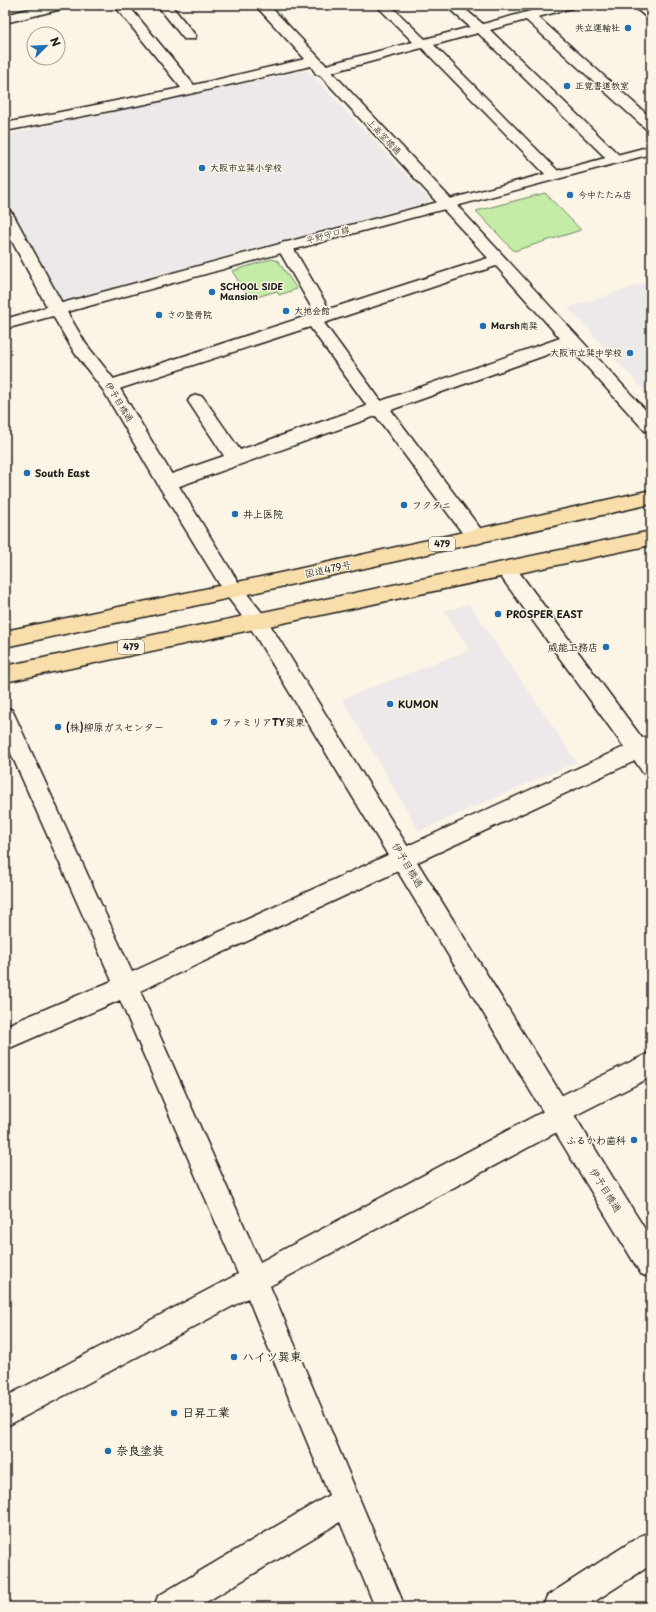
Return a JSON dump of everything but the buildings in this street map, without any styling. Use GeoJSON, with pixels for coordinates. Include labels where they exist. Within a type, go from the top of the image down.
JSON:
{"type":"FeatureCollection","features":[{"type":"Feature","properties":{"kind":"highway","name":"国道479号"},"geometry":{"type":"LineString","coordinates":[[5,639],[476,537],[651,497]]}},
{"type":"Feature","properties":{"kind":"highway","name":"479"},"geometry":{"type":"LineString","coordinates":[[5,674],[651,538]]}},
{"type":"Feature","properties":{"kind":"street"},"geometry":{"type":"LineString","coordinates":[[5,19],[61,5]]}},
{"type":"Feature","properties":{"kind":"street"},"geometry":{"type":"LineString","coordinates":[[120,5],[190,89]]}},
{"type":"Feature","properties":{"kind":"street"},"geometry":{"type":"LineString","coordinates":[[164,5],[189,36]]}},
{"type":"Feature","properties":{"kind":"street","name":"上高室橋通"},"geometry":{"type":"LineString","coordinates":[[262,5],[317,66],[447,203],[651,427]]}},
{"type":"Feature","properties":{"kind":"street"},"geometry":{"type":"LineString","coordinates":[[383,5],[423,43],[554,175]]}},
{"type":"Feature","properties":{"kind":"street"},"geometry":{"type":"LineString","coordinates":[[452,5],[480,28],[615,159]]}},
{"type":"Feature","properties":{"kind":"street"},"geometry":{"type":"LineString","coordinates":[[5,127],[190,89],[317,66],[423,43],[567,5]]}},
{"type":"Feature","properties":{"kind":"street"},"geometry":{"type":"LineString","coordinates":[[639,5],[651,14]]}},
{"type":"Feature","properties":{"kind":"street"},"geometry":{"type":"LineString","coordinates":[[528,15],[651,126]]}},
{"type":"Feature","properties":{"kind":"street","name":"平野守口線"},"geometry":{"type":"LineString","coordinates":[[5,324],[447,203],[651,150]]}},
{"type":"Feature","properties":{"kind":"street","name":"伊予目橋通"},"geometry":{"type":"LineString","coordinates":[[5,214],[57,310],[80,348],[110,386],[167,484],[233,590],[257,621],[404,858],[651,1264]]}},
{"type":"Feature","properties":{"kind":"street"},"geometry":{"type":"LineString","coordinates":[[285,247],[289,257],[321,310],[317,319]]}},
{"type":"Feature","properties":{"kind":"street"},"geometry":{"type":"LineString","coordinates":[[110,386],[499,260]]}},
{"type":"Feature","properties":{"kind":"street"},"geometry":{"type":"LineString","coordinates":[[317,319],[379,408],[476,537]]}},
{"type":"Feature","properties":{"kind":"street"},"geometry":{"type":"LineString","coordinates":[[167,484],[572,340]]}},
{"type":"Feature","properties":{"kind":"street"},"geometry":{"type":"LineString","coordinates":[[197,401],[236,459]]}},
{"type":"Feature","properties":{"kind":"street"},"geometry":{"type":"LineString","coordinates":[[506,569],[644,747],[651,767]]}},
{"type":"Feature","properties":{"kind":"street"},"geometry":{"type":"LineString","coordinates":[[5,716],[126,986],[254,1280],[390,1607]]}},
{"type":"Feature","properties":{"kind":"street"},"geometry":{"type":"LineString","coordinates":[[5,1038],[126,986],[644,747]]}},
{"type":"Feature","properties":{"kind":"street"},"geometry":{"type":"LineString","coordinates":[[5,1413],[254,1280],[651,1064]]}},
{"type":"Feature","properties":{"kind":"street"},"geometry":{"type":"LineString","coordinates":[[170,1607],[346,1502]]}},
{"type":"Feature","properties":{"kind":"street"},"geometry":{"type":"LineString","coordinates":[[558,1607],[651,1547]]}},
{"type":"Feature","properties":{"kind":"shaded area","name":"大阪市立巽小学校"},"geometry":{"type":"Polygon","coordinates":[[[307,70],[431,201],[61,301],[5,203],[5,135],[307,70]]]}},
{"type":"Feature","properties":{"kind":"shaded area","name":"大阪市立巽中学校"},"geometry":{"type":"Polygon","coordinates":[[[651,281],[651,398],[568,308],[651,281]]]}},
{"type":"Feature","properties":{"kind":"shaded area"},"geometry":{"type":"Polygon","coordinates":[[[469,604],[577,762],[419,831],[342,699],[469,650],[444,611],[469,604]]]}},
{"type":"Feature","properties":{"kind":"green space"},"geometry":{"type":"Polygon","coordinates":[[[545,193],[581,230],[514,251],[476,211],[545,193]]]}},
{"type":"Feature","properties":{"kind":"green space"},"geometry":{"type":"Polygon","coordinates":[[[272,259],[278,261],[297,289],[279,295],[277,291],[250,299],[232,271],[272,259]]]}},
{"type":"Feature","properties":{"kind":"place","name":"共立運輸社"},"geometry":{"type":"Point","coordinates":[628,28]}},
{"type":"Feature","properties":{"kind":"place","name":"正覚書道教室"},"geometry":{"type":"Point","coordinates":[567,86]}},
{"type":"Feature","properties":{"kind":"place","name":"大阪市立巽小学校"},"geometry":{"type":"Point","coordinates":[202,168]}},
{"type":"Feature","properties":{"kind":"place","name":"今中たたみ店"},"geometry":{"type":"Point","coordinates":[570,195]}},
{"type":"Feature","properties":{"kind":"place","name":"SCHOOL SIDE Mansion"},"geometry":{"type":"Point","coordinates":[212,292]}},
{"type":"Feature","properties":{"kind":"place","name":"大地会館"},"geometry":{"type":"Point","coordinates":[286,311]}},
{"type":"Feature","properties":{"kind":"place","name":"さの整骨院"},"geometry":{"type":"Point","coordinates":[159,315]}},
{"type":"Feature","properties":{"kind":"place","name":"Marsh南巽"},"geometry":{"type":"Point","coordinates":[483,326]}},
{"type":"Feature","properties":{"kind":"place","name":"大阪市立巽中学校"},"geometry":{"type":"Point","coordinates":[630,353]}},
{"type":"Feature","properties":{"kind":"place","name":"South East"},"geometry":{"type":"Point","coordinates":[27,473]}},
{"type":"Feature","properties":{"kind":"place","name":"フクタニ"},"geometry":{"type":"Point","coordinates":[404,505]}},
{"type":"Feature","properties":{"kind":"place","name":"井上医院"},"geometry":{"type":"Point","coordinates":[235,514]}},
{"type":"Feature","properties":{"kind":"place","name":"PROSPER EAST"},"geometry":{"type":"Point","coordinates":[498,614]}},
{"type":"Feature","properties":{"kind":"place","name":"威能工務店"},"geometry":{"type":"Point","coordinates":[606,647]}},
{"type":"Feature","properties":{"kind":"place","name":"KUMON"},"geometry":{"type":"Point","coordinates":[390,704]}},
{"type":"Feature","properties":{"kind":"place","name":"ファミリアTY巽東"},"geometry":{"type":"Point","coordinates":[214,722]}},
{"type":"Feature","properties":{"kind":"place","name":"(株)柳原ガスセンター"},"geometry":{"type":"Point","coordinates":[58,727]}},
{"type":"Feature","properties":{"kind":"place","name":"ふるかわ歯科"},"geometry":{"type":"Point","coordinates":[634,1140]}},
{"type":"Feature","properties":{"kind":"place","name":"ハイツ巽東"},"geometry":{"type":"Point","coordinates":[234,1357]}},
{"type":"Feature","properties":{"kind":"place","name":"日昇工業"},"geometry":{"type":"Point","coordinates":[174,1413]}},
{"type":"Feature","properties":{"kind":"place","name":"奈良塗装"},"geometry":{"type":"Point","coordinates":[108,1451]}}]}
